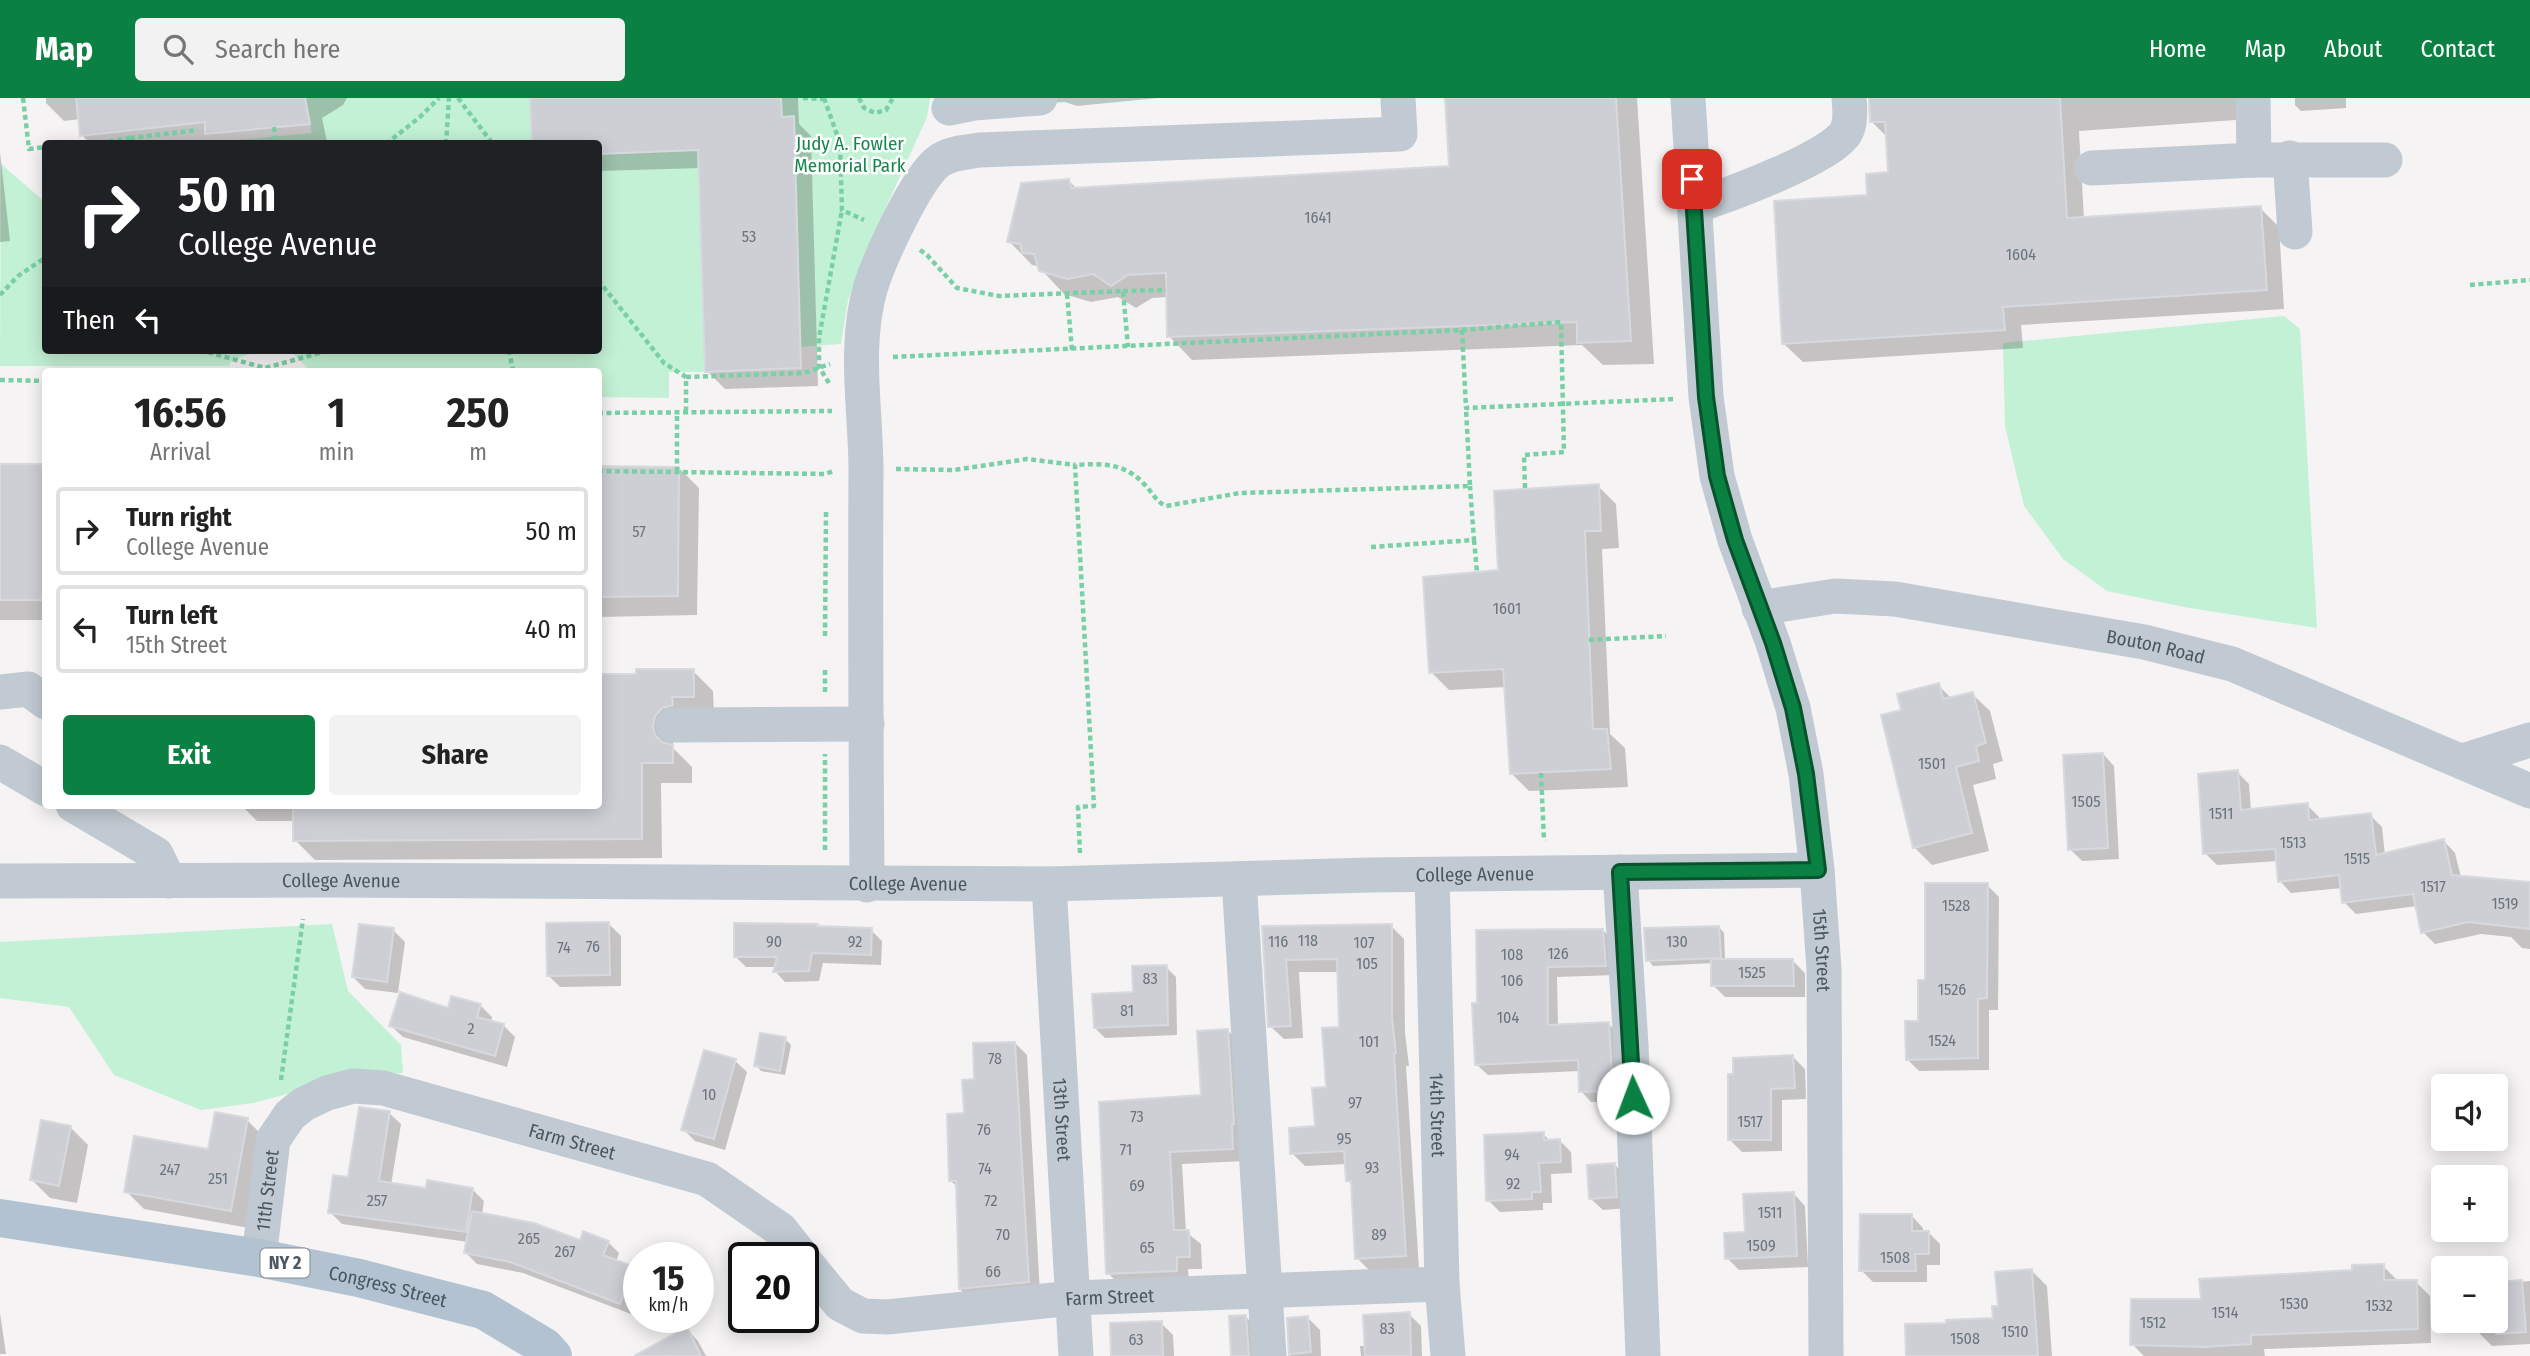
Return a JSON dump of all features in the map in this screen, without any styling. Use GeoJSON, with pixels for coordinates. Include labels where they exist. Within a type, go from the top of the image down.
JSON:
{"type":"FeatureCollection","features":[{"type":"Feature","properties":{"kind":"main road","name":"Congress Street"},"geometry":{"type":"LineString","coordinates":[[0,1218],[259,1258],[359,1278],[483,1310],[545,1347],[553,1356]]}},
{"type":"Feature","properties":{"kind":"street"},"geometry":{"type":"LineString","coordinates":[[867,885],[866,468],[862,359],[864,321],[870,287],[892,233],[917,190],[939,161],[949,103],[1040,98]]}},
{"type":"Feature","properties":{"kind":"street"},"geometry":{"type":"LineString","coordinates":[[939,161],[956,154],[980,150],[1400,134],[1398,98]]}},
{"type":"Feature","properties":{"kind":"street","name":"15th Street"},"geometry":{"type":"LineString","coordinates":[[1688,98],[1706,397],[1717,476],[1735,540],[1773,643],[1793,708],[1806,774],[1818,870],[1824,969],[1826,1356]]}},
{"type":"Feature","properties":{"kind":"street"},"geometry":{"type":"LineString","coordinates":[[1694,206],[1739,191],[1832,146],[1847,132],[1849,98]]}},
{"type":"Feature","properties":{"kind":"street"},"geometry":{"type":"LineString","coordinates":[[2253,98],[2254,160]]}},
{"type":"Feature","properties":{"kind":"street"},"geometry":{"type":"LineString","coordinates":[[2290,158],[2295,232]]}},
{"type":"Feature","properties":{"kind":"street"},"geometry":{"type":"LineString","coordinates":[[2092,168],[2290,158],[2385,160]]}},
{"type":"Feature","properties":{"kind":"street","name":"Bouton Road"},"geometry":{"type":"LineString","coordinates":[[1759,608],[1835,596],[1895,599],[2144,642],[2232,664],[2530,791]]}},
{"type":"Feature","properties":{"kind":"street"},"geometry":{"type":"LineString","coordinates":[[0,692],[28,688],[42,699]]}},
{"type":"Feature","properties":{"kind":"street"},"geometry":{"type":"LineString","coordinates":[[673,725],[867,724]]}},
{"type":"Feature","properties":{"kind":"street"},"geometry":{"type":"LineString","coordinates":[[2463,761],[2530,740]]}},
{"type":"Feature","properties":{"kind":"street"},"geometry":{"type":"LineString","coordinates":[[0,762],[42,787]]}},
{"type":"Feature","properties":{"kind":"street"},"geometry":{"type":"LineString","coordinates":[[80,809],[156,853],[169,881]]}},
{"type":"Feature","properties":{"kind":"street","name":"College Avenue"},"geometry":{"type":"LineString","coordinates":[[0,881],[1049,884],[1818,870]]}},
{"type":"Feature","properties":{"kind":"street"},"geometry":{"type":"LineString","coordinates":[[1620,872],[1631,1045],[1643,1356]]}},
{"type":"Feature","properties":{"kind":"street","name":"14th Street"},"geometry":{"type":"LineString","coordinates":[[1432,875],[1442,1284],[1448,1356]]}},
{"type":"Feature","properties":{"kind":"street"},"geometry":{"type":"LineString","coordinates":[[1240,879],[1269,1356]]}},
{"type":"Feature","properties":{"kind":"street","name":"13th Street"},"geometry":{"type":"LineString","coordinates":[[1049,884],[1076,1356]]}},
{"type":"Feature","properties":{"kind":"street","name":"Farm Street"},"geometry":{"type":"LineString","coordinates":[[316,1098],[353,1086],[383,1088],[708,1179],[781,1230],[790,1242]]}},
{"type":"Feature","properties":{"kind":"street","name":"11th Street"},"geometry":{"type":"LineString","coordinates":[[259,1258],[273,1140],[290,1115],[316,1098]]}},
{"type":"Feature","properties":{"kind":"street","name":"Farm Street"},"geometry":{"type":"LineString","coordinates":[[819,1278],[840,1304],[863,1316],[887,1317],[1073,1298],[1442,1284]]}},
{"type":"Feature","properties":{"kind":"path"},"geometry":{"type":"LineString","coordinates":[[23,98],[29,149],[42,147]]}},
{"type":"Feature","properties":{"kind":"path"},"geometry":{"type":"LineString","coordinates":[[391,140],[439,98]]}},
{"type":"Feature","properties":{"kind":"path"},"geometry":{"type":"LineString","coordinates":[[446,140],[449,98]]}},
{"type":"Feature","properties":{"kind":"path"},"geometry":{"type":"LineString","coordinates":[[458,98],[490,140]]}},
{"type":"Feature","properties":{"kind":"path"},"geometry":{"type":"LineString","coordinates":[[803,98],[824,98],[840,143],[842,210],[873,223]]}},
{"type":"Feature","properties":{"kind":"path"},"geometry":{"type":"LineString","coordinates":[[859,98],[864,108],[874,113],[886,110],[893,98]]}},
{"type":"Feature","properties":{"kind":"path"},"geometry":{"type":"LineString","coordinates":[[274,127],[276,140]]}},
{"type":"Feature","properties":{"kind":"path"},"geometry":{"type":"LineString","coordinates":[[137,140],[198,130]]}},
{"type":"Feature","properties":{"kind":"path"},"geometry":{"type":"LineString","coordinates":[[916,248],[927,255],[957,288],[999,296],[1166,290]]}},
{"type":"Feature","properties":{"kind":"path"},"geometry":{"type":"LineString","coordinates":[[0,295],[18,276],[42,260]]}},
{"type":"Feature","properties":{"kind":"path"},"geometry":{"type":"LineString","coordinates":[[2470,285],[2530,280]]}},
{"type":"Feature","properties":{"kind":"path"},"geometry":{"type":"LineString","coordinates":[[602,284],[664,363],[685,377],[804,373],[838,362]]}},
{"type":"Feature","properties":{"kind":"path"},"geometry":{"type":"LineString","coordinates":[[1123,291],[1128,347]]}},
{"type":"Feature","properties":{"kind":"path"},"geometry":{"type":"LineString","coordinates":[[1067,293],[1072,349]]}},
{"type":"Feature","properties":{"kind":"path"},"geometry":{"type":"LineString","coordinates":[[888,357],[1462,330],[1561,322],[1564,452],[1524,455],[1525,488]]}},
{"type":"Feature","properties":{"kind":"path"},"geometry":{"type":"LineString","coordinates":[[1462,330],[1477,572]]}},
{"type":"Feature","properties":{"kind":"path"},"geometry":{"type":"LineString","coordinates":[[214,354],[265,368],[316,354]]}},
{"type":"Feature","properties":{"kind":"path"},"geometry":{"type":"LineString","coordinates":[[685,377],[686,411]]}},
{"type":"Feature","properties":{"kind":"path"},"geometry":{"type":"LineString","coordinates":[[0,380],[42,381]]}},
{"type":"Feature","properties":{"kind":"path"},"geometry":{"type":"LineString","coordinates":[[1466,408],[1682,398]]}},
{"type":"Feature","properties":{"kind":"path"},"geometry":{"type":"LineString","coordinates":[[677,411],[677,472]]}},
{"type":"Feature","properties":{"kind":"path"},"geometry":{"type":"LineString","coordinates":[[602,413],[845,411]]}},
{"type":"Feature","properties":{"kind":"path"},"geometry":{"type":"LineString","coordinates":[[893,469],[954,470],[1027,459],[1075,465],[1103,464],[1116,466],[1137,477],[1159,503],[1166,506],[1240,493],[1470,486]]}},
{"type":"Feature","properties":{"kind":"path"},"geometry":{"type":"LineString","coordinates":[[1075,465],[1094,806],[1078,807],[1079,843]]}},
{"type":"Feature","properties":{"kind":"path"},"geometry":{"type":"LineString","coordinates":[[602,471],[825,474],[845,467]]}},
{"type":"Feature","properties":{"kind":"path"},"geometry":{"type":"LineString","coordinates":[[825,636],[826,511]]}},
{"type":"Feature","properties":{"kind":"path"},"geometry":{"type":"LineString","coordinates":[[1371,547],[1474,540]]}},
{"type":"Feature","properties":{"kind":"path"},"geometry":{"type":"LineString","coordinates":[[1589,640],[1666,636]]}},
{"type":"Feature","properties":{"kind":"path"},"geometry":{"type":"LineString","coordinates":[[825,670],[825,704]]}},
{"type":"Feature","properties":{"kind":"path"},"geometry":{"type":"LineString","coordinates":[[825,743],[825,862]]}},
{"type":"Feature","properties":{"kind":"path"},"geometry":{"type":"LineString","coordinates":[[1541,773],[1544,833]]}},
{"type":"Feature","properties":{"kind":"path"},"geometry":{"type":"LineString","coordinates":[[281,1085],[303,919]]}},
{"type":"Feature","properties":{"kind":"green space"},"geometry":{"type":"Polygon","coordinates":[[[530,98],[532,140],[238,140],[312,133],[305,100],[530,98]]]}},
{"type":"Feature","properties":{"kind":"green space","name":"Judy A. Fowler Memorial Park"},"geometry":{"type":"Polygon","coordinates":[[[781,98],[930,98],[927,117],[881,218],[848,300],[841,344],[800,347],[793,116],[782,117],[781,98]]]}},
{"type":"Feature","properties":{"kind":"green space"},"geometry":{"type":"Polygon","coordinates":[[[698,151],[705,372],[669,372],[669,398],[602,397],[602,368],[307,368],[294,354],[602,354],[602,153],[698,151]]]}},
{"type":"Feature","properties":{"kind":"green space"},"geometry":{"type":"Polygon","coordinates":[[[1,164],[42,199],[42,354],[250,354],[232,360],[229,366],[0,366],[1,164]]]}},
{"type":"Feature","properties":{"kind":"green space"},"geometry":{"type":"Polygon","coordinates":[[[2284,316],[2300,329],[2317,628],[2184,607],[2107,591],[2063,559],[2024,506],[2005,426],[2003,343],[2284,316]]]}},
{"type":"Feature","properties":{"kind":"green space"},"geometry":{"type":"Polygon","coordinates":[[[332,924],[348,991],[401,1045],[403,1073],[356,1076],[253,1103],[201,1110],[114,1075],[69,1007],[0,998],[0,942],[332,924]]]}},
{"type":"Feature","properties":{"kind":"building"},"geometry":{"type":"Polygon","coordinates":[[[76,98],[305,98],[310,124],[205,134],[205,122],[80,136],[76,98]]]}},
{"type":"Feature","properties":{"kind":"building"},"geometry":{"type":"Polygon","coordinates":[[[530,98],[781,98],[782,117],[794,116],[801,368],[705,372],[698,150],[602,154],[602,140],[532,140],[530,98]]]}},
{"type":"Feature","properties":{"kind":"building"},"geometry":{"type":"Polygon","coordinates":[[[1445,98],[1616,98],[1631,341],[1577,343],[1577,322],[1167,337],[1166,273],[1128,275],[1111,286],[1093,274],[1067,279],[1039,271],[1034,254],[1022,253],[1020,244],[1007,242],[1021,183],[1069,179],[1071,188],[1449,166],[1445,98]]]}},
{"type":"Feature","properties":{"kind":"building"},"geometry":{"type":"Polygon","coordinates":[[[1869,98],[2060,98],[2067,218],[2261,206],[2267,290],[2003,307],[2005,330],[1782,344],[1774,201],[1867,195],[1866,174],[1888,172],[1885,122],[1870,122],[1869,98]]]}},
{"type":"Feature","properties":{"kind":"building"},"geometry":{"type":"Polygon","coordinates":[[[0,464],[42,464],[42,600],[0,600],[0,464]]]}},
{"type":"Feature","properties":{"kind":"building"},"geometry":{"type":"Polygon","coordinates":[[[602,466],[679,467],[678,596],[602,597],[602,466]]]}},
{"type":"Feature","properties":{"kind":"building"},"geometry":{"type":"Polygon","coordinates":[[[1599,484],[1601,531],[1585,531],[1593,729],[1607,729],[1611,769],[1510,774],[1503,669],[1429,673],[1423,577],[1498,570],[1494,491],[1599,484]]]}},
{"type":"Feature","properties":{"kind":"building"},"geometry":{"type":"Polygon","coordinates":[[[636,669],[694,669],[694,697],[672,697],[673,705],[662,708],[655,716],[655,735],[662,742],[673,745],[673,763],[642,763],[642,839],[293,841],[293,809],[602,809],[602,674],[636,674],[636,669]]]}},
{"type":"Feature","properties":{"kind":"building"},"geometry":{"type":"Polygon","coordinates":[[[1939,683],[1943,699],[1973,692],[1986,743],[1976,746],[1979,761],[1956,767],[1972,833],[1913,848],[1881,715],[1901,710],[1897,694],[1939,683]]]}},
{"type":"Feature","properties":{"kind":"building"},"geometry":{"type":"Polygon","coordinates":[[[2103,753],[2108,848],[2068,850],[2063,755],[2103,753]]]}},
{"type":"Feature","properties":{"kind":"building"},"geometry":{"type":"Polygon","coordinates":[[[2238,770],[2241,810],[2308,803],[2309,820],[2371,813],[2376,855],[2444,839],[2452,875],[2530,882],[2530,929],[2468,922],[2421,933],[2413,894],[2342,903],[2339,875],[2278,882],[2275,849],[2203,854],[2198,774],[2238,770]]]}},
{"type":"Feature","properties":{"kind":"building"},"geometry":{"type":"Polygon","coordinates":[[[1925,883],[1988,883],[1987,998],[1978,999],[1978,1058],[1906,1060],[1905,1021],[1918,1021],[1918,980],[1925,980],[1925,883]]]}},
{"type":"Feature","properties":{"kind":"building"},"geometry":{"type":"Polygon","coordinates":[[[609,922],[610,975],[547,976],[546,923],[609,922]]]}},
{"type":"Feature","properties":{"kind":"building"},"geometry":{"type":"Polygon","coordinates":[[[734,923],[872,928],[871,955],[812,953],[809,971],[773,972],[777,957],[734,957],[734,923]]]}},
{"type":"Feature","properties":{"kind":"building"},"geometry":{"type":"Polygon","coordinates":[[[359,924],[394,928],[387,982],[352,977],[359,924]]]}},
{"type":"Feature","properties":{"kind":"building"},"geometry":{"type":"Polygon","coordinates":[[[1392,924],[1392,1018],[1406,1256],[1355,1259],[1351,1181],[1346,1181],[1344,1151],[1290,1154],[1289,1128],[1315,1126],[1312,1088],[1326,1087],[1322,1028],[1339,1027],[1337,959],[1286,960],[1291,1026],[1268,1027],[1262,926],[1392,924]]]}},
{"type":"Feature","properties":{"kind":"building"},"geometry":{"type":"Polygon","coordinates":[[[1719,926],[1721,958],[1646,961],[1644,928],[1719,926]]]}},
{"type":"Feature","properties":{"kind":"building"},"geometry":{"type":"Polygon","coordinates":[[[1603,929],[1606,966],[1548,967],[1548,1025],[1609,1022],[1613,1091],[1579,1092],[1578,1060],[1475,1065],[1472,1003],[1477,1003],[1476,930],[1603,929]]]}},
{"type":"Feature","properties":{"kind":"building"},"geometry":{"type":"Polygon","coordinates":[[[1711,959],[1793,959],[1794,986],[1711,986],[1711,959]]]}},
{"type":"Feature","properties":{"kind":"building"},"geometry":{"type":"Polygon","coordinates":[[[1167,965],[1168,1025],[1094,1028],[1092,994],[1133,992],[1132,966],[1167,965]]]}},
{"type":"Feature","properties":{"kind":"building"},"geometry":{"type":"Polygon","coordinates":[[[400,992],[448,1008],[451,996],[481,1004],[477,1017],[504,1024],[495,1056],[389,1026],[400,992]]]}},
{"type":"Feature","properties":{"kind":"building"},"geometry":{"type":"Polygon","coordinates":[[[1228,1029],[1233,1149],[1170,1152],[1174,1230],[1189,1230],[1190,1257],[1177,1257],[1177,1271],[1106,1274],[1099,1102],[1201,1095],[1197,1031],[1228,1029]]]}},
{"type":"Feature","properties":{"kind":"building"},"geometry":{"type":"Polygon","coordinates":[[[760,1033],[786,1037],[780,1071],[754,1066],[760,1033]]]}},
{"type":"Feature","properties":{"kind":"building"},"geometry":{"type":"Polygon","coordinates":[[[1015,1042],[1029,1282],[959,1289],[956,1181],[949,1181],[947,1114],[964,1113],[962,1080],[974,1079],[973,1043],[1015,1042]]]}},
{"type":"Feature","properties":{"kind":"building"},"geometry":{"type":"Polygon","coordinates":[[[704,1050],[736,1059],[714,1139],[681,1130],[704,1050]]]}},
{"type":"Feature","properties":{"kind":"building"},"geometry":{"type":"Polygon","coordinates":[[[1793,1055],[1795,1088],[1771,1089],[1771,1140],[1728,1140],[1728,1074],[1733,1074],[1733,1058],[1793,1055]]]}},
{"type":"Feature","properties":{"kind":"building"},"geometry":{"type":"Polygon","coordinates":[[[359,1107],[390,1111],[379,1181],[426,1188],[427,1180],[473,1188],[466,1232],[328,1213],[333,1175],[348,1177],[359,1107]]]}},
{"type":"Feature","properties":{"kind":"building"},"geometry":{"type":"Polygon","coordinates":[[[215,1112],[248,1118],[231,1211],[124,1192],[134,1136],[208,1149],[215,1112]]]}},
{"type":"Feature","properties":{"kind":"building"},"geometry":{"type":"Polygon","coordinates":[[[41,1120],[71,1126],[59,1186],[30,1180],[41,1120]]]}},
{"type":"Feature","properties":{"kind":"building"},"geometry":{"type":"Polygon","coordinates":[[[1544,1132],[1544,1140],[1560,1139],[1561,1162],[1539,1163],[1541,1192],[1532,1192],[1532,1199],[1486,1201],[1484,1135],[1544,1132]]]}},
{"type":"Feature","properties":{"kind":"building"},"geometry":{"type":"Polygon","coordinates":[[[1615,1163],[1617,1197],[1589,1199],[1587,1165],[1615,1163]]]}},
{"type":"Feature","properties":{"kind":"building"},"geometry":{"type":"Polygon","coordinates":[[[1794,1192],[1797,1256],[1725,1259],[1724,1233],[1745,1232],[1743,1194],[1794,1192]]]}},
{"type":"Feature","properties":{"kind":"building"},"geometry":{"type":"Polygon","coordinates":[[[472,1211],[534,1223],[580,1240],[583,1231],[609,1241],[603,1255],[623,1262],[623,1297],[620,1304],[510,1262],[464,1253],[472,1211]]]}},
{"type":"Feature","properties":{"kind":"building"},"geometry":{"type":"Polygon","coordinates":[[[1860,1214],[1912,1214],[1912,1231],[1929,1231],[1929,1254],[1915,1254],[1916,1271],[1859,1271],[1860,1214]]]}},
{"type":"Feature","properties":{"kind":"building"},"geometry":{"type":"Polygon","coordinates":[[[2384,1264],[2384,1280],[2417,1280],[2418,1329],[2251,1335],[2251,1344],[2204,1347],[2130,1345],[2131,1299],[2201,1299],[2199,1279],[2352,1270],[2352,1265],[2384,1264]]]}},
{"type":"Feature","properties":{"kind":"building"},"geometry":{"type":"Polygon","coordinates":[[[2032,1269],[2038,1356],[1906,1356],[1905,1324],[1993,1318],[1992,1306],[1998,1306],[1995,1272],[2032,1269]]]}},
{"type":"Feature","properties":{"kind":"building"},"geometry":{"type":"Polygon","coordinates":[[[2522,1280],[2526,1332],[2496,1334],[2508,1333],[2508,1281],[2522,1280]]]}},
{"type":"Feature","properties":{"kind":"building"},"geometry":{"type":"Polygon","coordinates":[[[1410,1312],[1411,1356],[1365,1356],[1363,1315],[1410,1312]]]}},
{"type":"Feature","properties":{"kind":"building"},"geometry":{"type":"Polygon","coordinates":[[[1246,1315],[1249,1356],[1231,1356],[1229,1316],[1246,1315]]]}},
{"type":"Feature","properties":{"kind":"building"},"geometry":{"type":"Polygon","coordinates":[[[1308,1316],[1311,1352],[1289,1356],[1287,1318],[1308,1316]]]}},
{"type":"Feature","properties":{"kind":"building"},"geometry":{"type":"Polygon","coordinates":[[[1162,1321],[1163,1356],[1111,1356],[1110,1323],[1162,1321]]]}},
{"type":"Feature","properties":{"kind":"building"},"geometry":{"type":"Polygon","coordinates":[[[676,1333],[690,1333],[701,1356],[634,1356],[676,1333]]]}},
{"type":"Feature","properties":{"kind":"route"},"geometry":{"type":"LineString","coordinates":[[1633,1098],[1620,872],[1818,870],[1806,774],[1793,708],[1773,643],[1735,540],[1717,476],[1706,397],[1692,179]]}}]}
